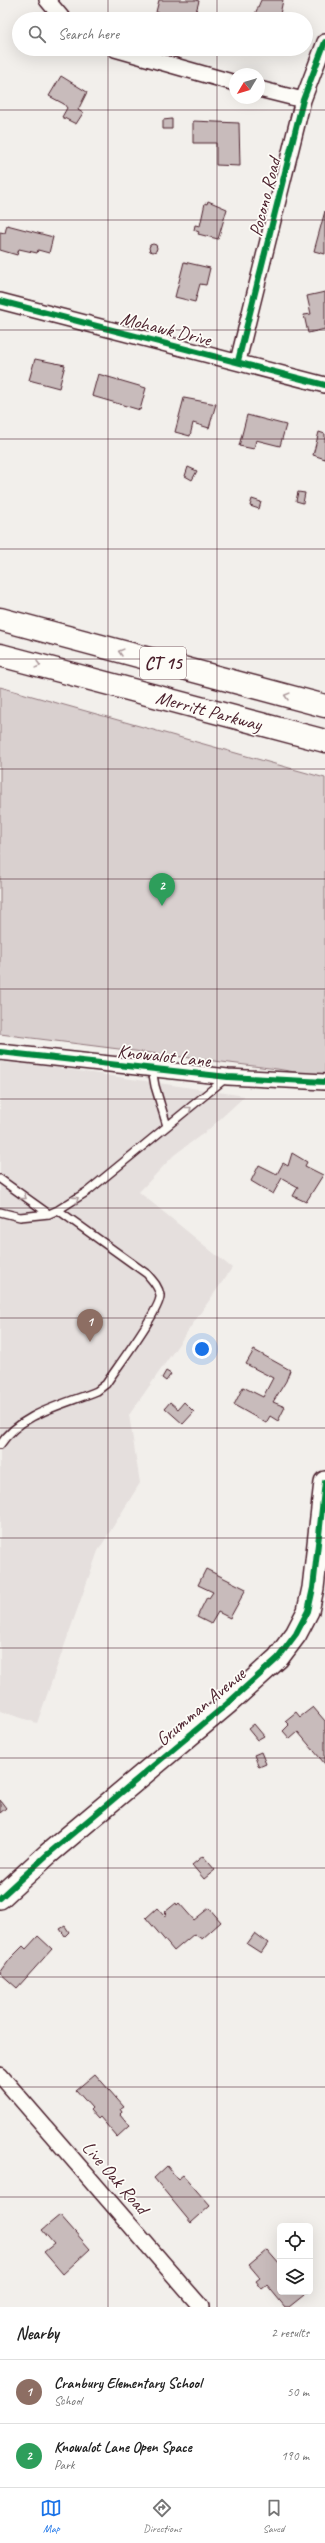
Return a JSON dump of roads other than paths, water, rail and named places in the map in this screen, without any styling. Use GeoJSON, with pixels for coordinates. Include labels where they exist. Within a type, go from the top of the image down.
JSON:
{"type":"FeatureCollection","features":[{"type":"Feature","properties":{"kind":"highway","name":"Merritt Parkway"},"geometry":{"type":"LineString","coordinates":[[0,619],[325,706]]}},
{"type":"Feature","properties":{"kind":"highway","name":"Merritt Parkway"},"geometry":{"type":"LineString","coordinates":[[0,655],[325,741]]}},
{"type":"Feature","properties":{"kind":"street"},"geometry":{"type":"LineString","coordinates":[[47,0],[57,12]]}},
{"type":"Feature","properties":{"kind":"street","name":"Pocono Road"},"geometry":{"type":"LineString","coordinates":[[238,361],[303,100],[325,42]]}},
{"type":"Feature","properties":{"kind":"street"},"geometry":{"type":"LineString","coordinates":[[140,56],[229,81]]}},
{"type":"Feature","properties":{"kind":"street"},"geometry":{"type":"LineString","coordinates":[[265,90],[303,100]]}},
{"type":"Feature","properties":{"kind":"street","name":"Mohawk Drive"},"geometry":{"type":"LineString","coordinates":[[0,301],[238,361],[325,385]]}},
{"type":"Feature","properties":{"kind":"street","name":"Knowalot Lane"},"geometry":{"type":"LineString","coordinates":[[0,1052],[152,1069],[228,1076],[325,1082]]}},
{"type":"Feature","properties":{"kind":"street","name":"Grumman Avenue"},"geometry":{"type":"LineString","coordinates":[[0,1898],[48,1854],[250,1685],[278,1658],[296,1634],[316,1615],[313,1588],[325,1482]]}},
{"type":"Feature","properties":{"kind":"street","name":"Live Oak Road"},"geometry":{"type":"LineString","coordinates":[[0,2075],[201,2307]]}},
{"type":"Feature","properties":{"kind":"lane"},"geometry":{"type":"LineString","coordinates":[[152,1069],[155,1086],[167,1126]]}},
{"type":"Feature","properties":{"kind":"lane"},"geometry":{"type":"LineString","coordinates":[[0,1212],[20,1217],[49,1214],[58,1210],[88,1191],[228,1076]]}},
{"type":"Feature","properties":{"kind":"lane"},"geometry":{"type":"LineString","coordinates":[[0,1179],[49,1214]]}},
{"type":"Feature","properties":{"kind":"lane"},"geometry":{"type":"LineString","coordinates":[[0,1445],[8,1433],[22,1422],[97,1391],[106,1384],[155,1311],[160,1296],[157,1286],[148,1274],[58,1210]]}},
{"type":"Feature","properties":{"kind":"place","name":"Knowalot Lane Open Space"},"geometry":{"type":"Point","coordinates":[162,906]}},
{"type":"Feature","properties":{"kind":"place","name":"Cranbury Elementary School"},"geometry":{"type":"Point","coordinates":[90,1342]}}]}
